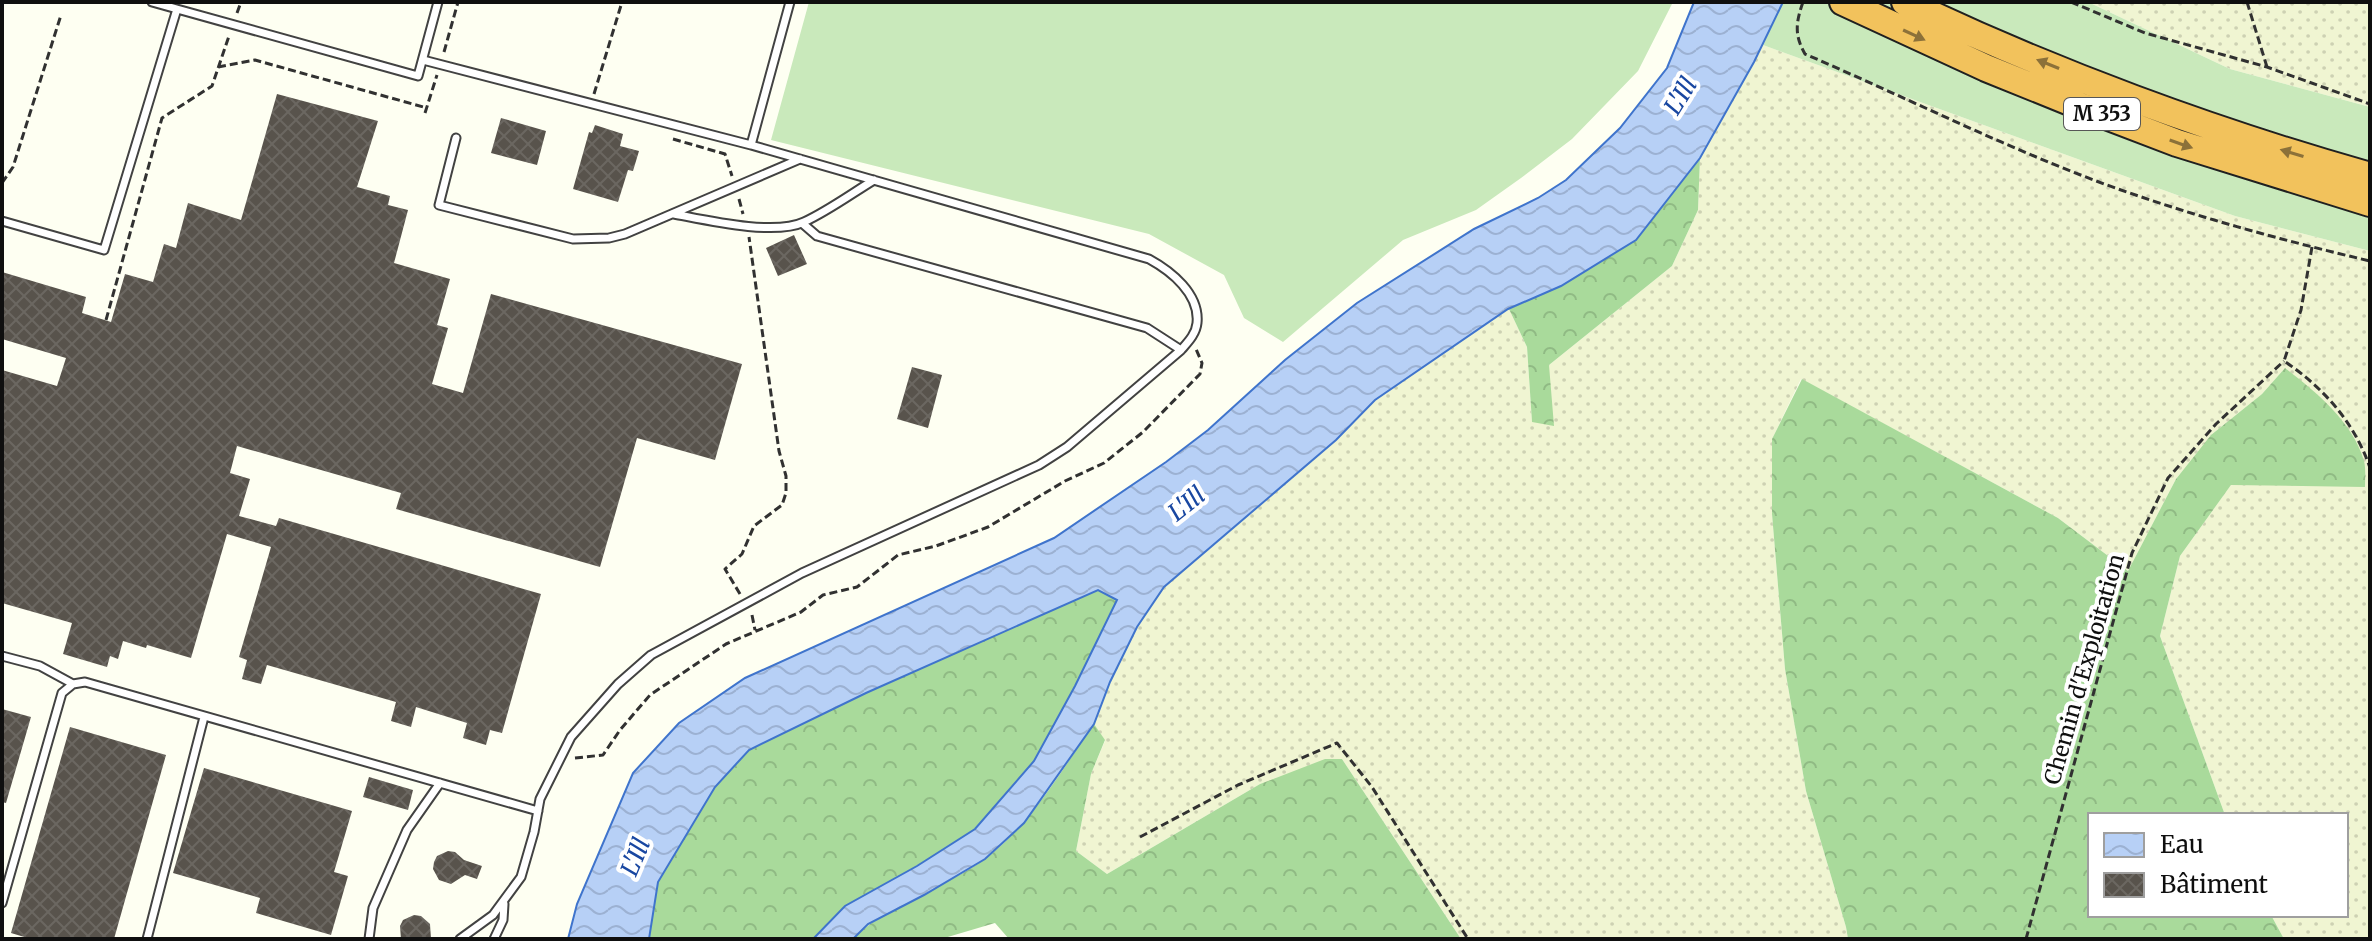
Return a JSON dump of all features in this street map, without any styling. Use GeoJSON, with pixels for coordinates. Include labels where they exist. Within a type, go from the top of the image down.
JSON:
{"type":"FeatureCollection","features":[{"type":"Feature","properties":{"kind":"highway","name":"M 353"},"geometry":{"type":"LineString","coordinates":[[1843,2],[1986,68],[2177,143],[2370,203]]}},
{"type":"Feature","properties":{"kind":"highway","name":"M 353"},"geometry":{"type":"LineString","coordinates":[[1905,2],[1956,27],[2190,119],[2370,176]]}},
{"type":"Feature","properties":{"kind":"lane"},"geometry":{"type":"LineString","coordinates":[[152,2],[418,76],[438,2]]}},
{"type":"Feature","properties":{"kind":"lane"},"geometry":{"type":"LineString","coordinates":[[751,145],[790,2]]}},
{"type":"Feature","properties":{"kind":"lane"},"geometry":{"type":"LineString","coordinates":[[2,221],[104,250],[177,9]]}},
{"type":"Feature","properties":{"kind":"lane"},"geometry":{"type":"LineString","coordinates":[[423,60],[751,145],[1149,259],[1169,270],[1186,289],[1197,310],[1198,325],[1181,350],[1067,447],[1039,465],[802,573],[651,655],[618,684],[571,737],[540,799],[521,877],[493,915],[460,939]]}},
{"type":"Feature","properties":{"kind":"lane"},"geometry":{"type":"LineString","coordinates":[[456,138],[439,205],[573,239],[609,238],[625,234],[800,159]]}},
{"type":"Feature","properties":{"kind":"lane"},"geometry":{"type":"LineString","coordinates":[[672,214],[746,226],[786,226],[802,223],[874,180]]}},
{"type":"Feature","properties":{"kind":"lane"},"geometry":{"type":"LineString","coordinates":[[802,223],[817,236],[1147,328],[1181,350]]}},
{"type":"Feature","properties":{"kind":"lane"},"geometry":{"type":"LineString","coordinates":[[2,656],[40,666],[73,684]]}},
{"type":"Feature","properties":{"kind":"lane"},"geometry":{"type":"LineString","coordinates":[[2,903],[62,693],[73,684],[85,682],[538,811]]}},
{"type":"Feature","properties":{"kind":"lane"},"geometry":{"type":"LineString","coordinates":[[147,939],[204,717]]}},
{"type":"Feature","properties":{"kind":"lane"},"geometry":{"type":"LineString","coordinates":[[369,939],[373,908],[407,830],[440,783]]}},
{"type":"Feature","properties":{"kind":"lane"},"geometry":{"type":"LineString","coordinates":[[494,939],[503,920],[504,901]]}},
{"type":"Feature","properties":{"kind":"path"},"geometry":{"type":"LineString","coordinates":[[106,320],[162,118],[212,86],[241,2]]}},
{"type":"Feature","properties":{"kind":"path"},"geometry":{"type":"LineString","coordinates":[[592,104],[622,2]]}},
{"type":"Feature","properties":{"kind":"path"},"geometry":{"type":"LineString","coordinates":[[1803,2],[1797,18],[1796,39],[1805,54],[2104,184],[2186,212],[2370,261]]}},
{"type":"Feature","properties":{"kind":"path"},"geometry":{"type":"LineString","coordinates":[[2071,2],[2145,33],[2267,67],[2370,104]]}},
{"type":"Feature","properties":{"kind":"path"},"geometry":{"type":"LineString","coordinates":[[2247,2],[2267,67]]}},
{"type":"Feature","properties":{"kind":"path"},"geometry":{"type":"LineString","coordinates":[[2,183],[13,167],[61,15]]}},
{"type":"Feature","properties":{"kind":"path"},"geometry":{"type":"LineString","coordinates":[[218,67],[255,60],[427,108]]}},
{"type":"Feature","properties":{"kind":"path"},"geometry":{"type":"LineString","coordinates":[[435,80],[441,78]]}},
{"type":"Feature","properties":{"kind":"path"},"geometry":{"type":"LineString","coordinates":[[665,137],[725,154],[752,248],[779,451],[786,476],[782,505],[754,526],[742,554],[725,569],[751,612],[755,630]]}},
{"type":"Feature","properties":{"kind":"path"},"geometry":{"type":"LineString","coordinates":[[2312,247],[2301,310],[2284,361],[2305,375],[2338,409],[2358,438],[2370,468]]}},
{"type":"Feature","properties":{"kind":"path"},"geometry":{"type":"LineString","coordinates":[[560,760],[603,755],[650,695],[726,644],[801,612],[823,595],[857,587],[898,555],[936,546],[988,527],[1065,481],[1104,463],[1143,432],[1200,374],[1202,363],[1191,339]]}},
{"type":"Feature","properties":{"kind":"path","name":"Chemin d'Exploitation"},"geometry":{"type":"LineString","coordinates":[[2026,939],[2132,553],[2168,478],[2216,424],[2284,361]]}},
{"type":"Feature","properties":{"kind":"path"},"geometry":{"type":"LineString","coordinates":[[1140,837],[1238,785],[1337,743],[1372,787],[1468,939]]}},
{"type":"Feature","properties":{"kind":"green space"},"geometry":{"type":"Polygon","coordinates":[[[809,2],[1673,2],[1638,71],[1572,139],[1476,210],[1403,240],[1283,342],[1244,318],[1224,275],[1149,234],[771,140],[809,2]]]}},
{"type":"Feature","properties":{"kind":"green space"},"geometry":{"type":"Polygon","coordinates":[[[1783,2],[2088,2],[2230,69],[2370,107],[2370,251],[2235,216],[1763,45],[1783,2]]]}},
{"type":"Feature","properties":{"kind":"green space"},"geometry":{"type":"Polygon","coordinates":[[[2088,2],[2370,2],[2370,107],[2230,69],[2088,2]]]}},
{"type":"Feature","properties":{"kind":"green space"},"geometry":{"type":"Polygon","coordinates":[[[1763,45],[2235,216],[2370,251],[2370,939],[2284,939],[2272,917],[2348,917],[2348,813],[2224,813],[2160,636],[2180,556],[2231,485],[2285,368],[2262,394],[2211,435],[2176,479],[2128,571],[2058,518],[1801,379],[1772,439],[1772,514],[1785,669],[1806,791],[1848,939],[1461,939],[1342,759],[1260,784],[1107,874],[1076,851],[1091,774],[1105,741],[1094,724],[1137,627],[1164,587],[1336,440],[1375,400],[1509,309],[1527,347],[1532,422],[1549,365],[1672,266],[1698,210],[1700,158],[1763,45]]]}},
{"type":"Feature","properties":{"kind":"green space"},"geometry":{"type":"Polygon","coordinates":[[[1700,158],[1698,210],[1672,266],[1549,365],[1554,426],[1532,422],[1527,347],[1509,309],[1561,286],[1636,240],[1700,158]]]}},
{"type":"Feature","properties":{"kind":"green space"},"geometry":{"type":"Polygon","coordinates":[[[2285,368],[2320,397],[2342,420],[2359,447],[2364,461],[2365,487],[2231,485],[2180,556],[2160,636],[2224,813],[2088,813],[2088,917],[2272,917],[2284,939],[1848,939],[1806,791],[1785,669],[1772,514],[1772,439],[1802,379],[2058,518],[2128,571],[2176,479],[2211,435],[2262,394],[2285,368]]]}},
{"type":"Feature","properties":{"kind":"green space"},"geometry":{"type":"Polygon","coordinates":[[[1098,590],[1117,600],[1075,686],[1034,761],[975,829],[845,906],[813,939],[649,939],[658,882],[715,787],[749,750],[866,693],[1098,590]]]}},
{"type":"Feature","properties":{"kind":"green space"},"geometry":{"type":"Polygon","coordinates":[[[1094,724],[1105,740],[1091,774],[1076,851],[1107,874],[1260,784],[1325,759],[1342,759],[1461,939],[1009,939],[995,923],[941,939],[853,939],[882,916],[969,869],[1002,845],[1044,796],[1094,724]]]}},
{"type":"Feature","properties":{"kind":"water","name":"L'Ill"},"geometry":{"type":"Polygon","coordinates":[[[1694,2],[1783,2],[1754,62],[1700,158],[1636,240],[1561,286],[1508,309],[1375,400],[1336,440],[1164,587],[1137,627],[1094,724],[1024,823],[985,859],[868,924],[853,939],[813,939],[845,906],[975,829],[1034,761],[1117,600],[1098,590],[866,693],[749,750],[715,787],[658,882],[649,939],[568,939],[577,904],[633,773],[679,723],[745,678],[1054,538],[1208,430],[1285,360],[1357,303],[1474,229],[1538,198],[1566,180],[1620,128],[1667,68],[1694,2]]]}},
{"type":"Feature","properties":{"kind":"building"},"geometry":{"type":"Polygon","coordinates":[[[277,94],[378,121],[357,187],[390,196],[388,205],[408,210],[394,263],[450,279],[437,325],[448,328],[432,384],[463,393],[491,294],[742,364],[715,460],[637,438],[600,567],[396,509],[401,493],[237,446],[230,473],[250,479],[239,516],[276,526],[279,518],[541,594],[502,733],[490,730],[486,745],[463,738],[467,723],[416,707],[411,727],[391,721],[396,702],[267,665],[261,684],[242,679],[247,660],[239,657],[271,547],[227,534],[191,658],[123,641],[118,659],[110,656],[107,667],[63,654],[72,623],[2,603],[2,370],[57,386],[66,358],[2,339],[2,272],[86,297],[82,313],[111,322],[125,274],[153,282],[164,244],[176,248],[188,203],[241,220],[277,94]]]}},
{"type":"Feature","properties":{"kind":"building"},"geometry":{"type":"Polygon","coordinates":[[[501,118],[546,131],[537,165],[491,153],[501,118]]]}},
{"type":"Feature","properties":{"kind":"building"},"geometry":{"type":"Polygon","coordinates":[[[595,125],[623,134],[620,146],[639,151],[633,171],[628,170],[618,202],[573,189],[589,132],[592,133],[595,125]]]}},
{"type":"Feature","properties":{"kind":"building"},"geometry":{"type":"Polygon","coordinates":[[[794,235],[807,264],[778,276],[766,248],[794,235]]]}},
{"type":"Feature","properties":{"kind":"building"},"geometry":{"type":"Polygon","coordinates":[[[912,367],[942,375],[928,428],[897,419],[912,367]]]}},
{"type":"Feature","properties":{"kind":"building"},"geometry":{"type":"Polygon","coordinates":[[[2,709],[31,717],[6,803],[2,802],[2,709]]]}},
{"type":"Feature","properties":{"kind":"building"},"geometry":{"type":"Polygon","coordinates":[[[70,727],[166,755],[114,939],[31,939],[11,933],[70,727]]]}},
{"type":"Feature","properties":{"kind":"building"},"geometry":{"type":"Polygon","coordinates":[[[204,768],[352,811],[334,872],[348,876],[331,935],[256,913],[260,898],[173,873],[204,768]]]}},
{"type":"Feature","properties":{"kind":"building"},"geometry":{"type":"Polygon","coordinates":[[[369,777],[413,790],[408,810],[363,797],[369,777]]]}},
{"type":"Feature","properties":{"kind":"building"},"geometry":{"type":"Polygon","coordinates":[[[448,851],[482,866],[477,879],[465,875],[451,884],[439,880],[433,869],[434,862],[437,856],[448,851]]]}},
{"type":"Feature","properties":{"kind":"building"},"geometry":{"type":"Polygon","coordinates":[[[414,915],[421,916],[430,924],[431,939],[401,939],[403,920],[414,915]]]}}]}
